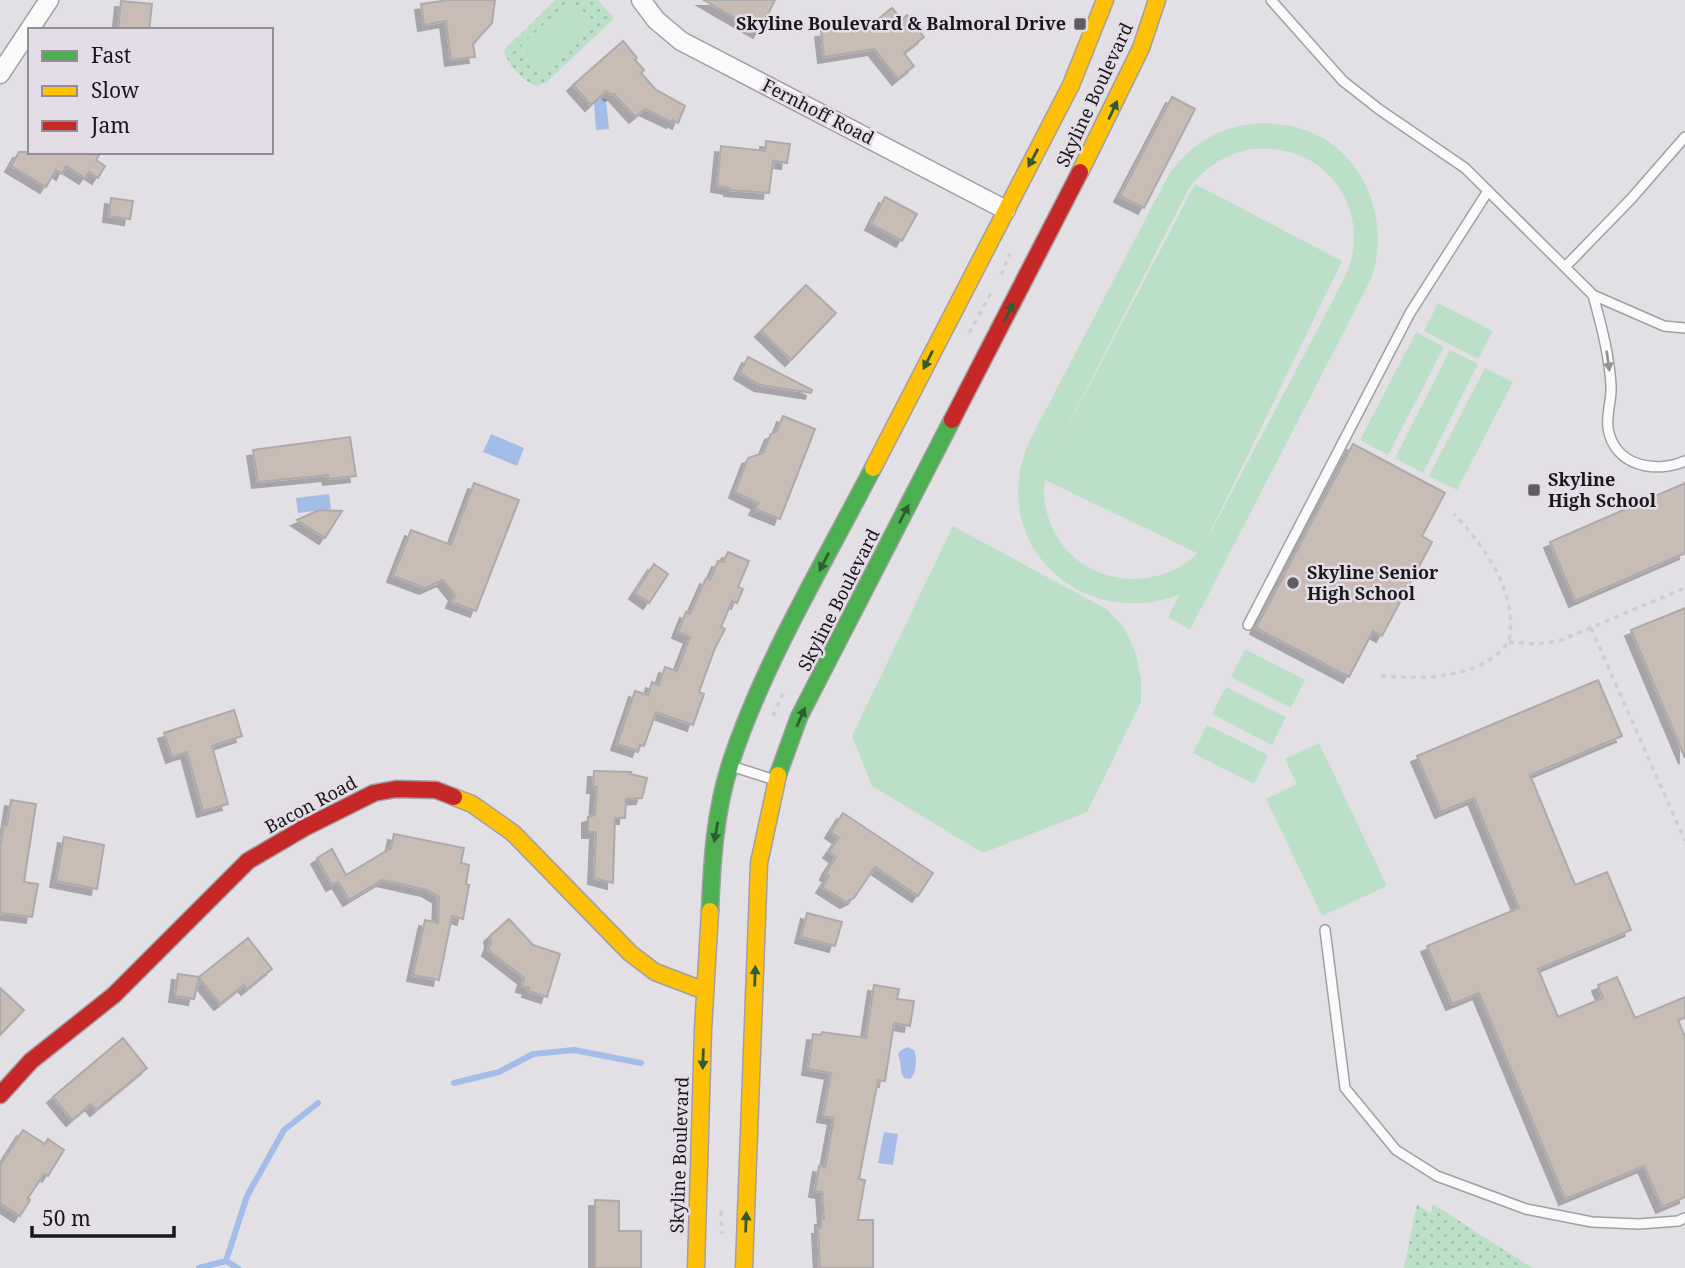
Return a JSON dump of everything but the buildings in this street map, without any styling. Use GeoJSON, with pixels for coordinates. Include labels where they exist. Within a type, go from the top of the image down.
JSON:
{"type":"FeatureCollection","features":[{"type":"Feature","properties":{"kind":"main road","name":"Skyline Boulevard"},"geometry":{"type":"LineString","coordinates":[[696,1268],[705,991],[713,849],[730,765],[757,692],[1071,85],[1105,0]]}},
{"type":"Feature","properties":{"kind":"main road","name":"Skyline Boulevard"},"geometry":{"type":"LineString","coordinates":[[744,1268],[759,863],[776,780],[799,717],[1112,111],[1140,48],[1157,0]]}},
{"type":"Feature","properties":{"kind":"main road","name":"Bacon Road"},"geometry":{"type":"LineString","coordinates":[[0,1095],[31,1061],[114,995],[248,862],[304,828],[374,793],[396,789],[436,790],[472,804],[513,834],[629,953],[655,972],[705,991]]}},
{"type":"Feature","properties":{"kind":"street"},"geometry":{"type":"LineString","coordinates":[[30,28],[49,0]]}},
{"type":"Feature","properties":{"kind":"street","name":"Fernhoff Road"},"geometry":{"type":"LineString","coordinates":[[641,0],[656,20],[681,41],[1006,210]]}},
{"type":"Feature","properties":{"kind":"street"},"geometry":{"type":"LineString","coordinates":[[0,74],[28,32]]}},
{"type":"Feature","properties":{"kind":"lane"},"geometry":{"type":"LineString","coordinates":[[1271,0],[1343,81],[1380,110],[1465,168],[1594,295],[1664,326],[1685,327]]}},
{"type":"Feature","properties":{"kind":"lane"},"geometry":{"type":"LineString","coordinates":[[1565,267],[1631,199],[1685,137]]}},
{"type":"Feature","properties":{"kind":"lane"},"geometry":{"type":"LineString","coordinates":[[1248,625],[1410,313],[1488,191]]}},
{"type":"Feature","properties":{"kind":"lane"},"geometry":{"type":"LineString","coordinates":[[1594,295],[1611,387],[1608,426],[1616,447],[1624,457],[1639,465],[1664,467],[1685,461]]}},
{"type":"Feature","properties":{"kind":"lane"},"geometry":{"type":"LineString","coordinates":[[730,765],[776,780]]}},
{"type":"Feature","properties":{"kind":"lane"},"geometry":{"type":"LineString","coordinates":[[1325,930],[1345,1088],[1396,1150],[1437,1176],[1526,1209],[1592,1222],[1639,1224],[1685,1218]]}},
{"type":"Feature","properties":{"kind":"path"},"geometry":{"type":"LineString","coordinates":[[1381,676],[1436,676],[1467,670],[1494,657],[1509,641],[1510,612],[1499,576],[1482,547],[1454,514]]}},
{"type":"Feature","properties":{"kind":"path"},"geometry":{"type":"LineString","coordinates":[[1509,641],[1549,643],[1685,588]]}},
{"type":"Feature","properties":{"kind":"path"},"geometry":{"type":"LineString","coordinates":[[1591,628],[1685,841]]}},
{"type":"Feature","properties":{"kind":"green space"},"geometry":{"type":"Polygon","coordinates":[[[555,0],[598,0],[614,18],[547,82],[537,86],[516,72],[504,50],[555,0]]]}},
{"type":"Feature","properties":{"kind":"green space"},"geometry":{"type":"Polygon","coordinates":[[[571,0],[592,23],[542,69],[521,45],[571,0]]]}},
{"type":"Feature","properties":{"kind":"green space"},"geometry":{"type":"Polygon","coordinates":[[[1276,124],[1309,131],[1334,145],[1349,160],[1371,197],[1378,239],[1376,260],[1370,281],[1190,630],[1168,617],[1179,595],[1142,603],[1107,600],[1075,588],[1049,568],[1030,542],[1020,510],[1019,475],[1031,438],[1169,174],[1198,144],[1234,127],[1276,124]],[[1252,149],[1217,162],[1189,188],[1049,462],[1195,184],[1342,261],[1203,547],[1345,277],[1354,245],[1354,228],[1345,197],[1325,171],[1304,157],[1290,152],[1252,149]],[[1045,480],[1045,504],[1052,527],[1064,546],[1079,561],[1098,572],[1118,578],[1139,579],[1179,567],[1197,554],[1197,553],[1045,480]]]}},
{"type":"Feature","properties":{"kind":"green space"},"geometry":{"type":"Polygon","coordinates":[[[1438,303],[1493,331],[1478,359],[1424,331],[1438,303]]]}},
{"type":"Feature","properties":{"kind":"green space"},"geometry":{"type":"Polygon","coordinates":[[[1416,332],[1444,347],[1388,455],[1360,440],[1416,332]]]}},
{"type":"Feature","properties":{"kind":"green space"},"geometry":{"type":"Polygon","coordinates":[[[1450,350],[1478,364],[1423,473],[1395,458],[1450,350]]]}},
{"type":"Feature","properties":{"kind":"green space"},"geometry":{"type":"Polygon","coordinates":[[[1485,368],[1513,382],[1457,490],[1429,476],[1485,368]]]}},
{"type":"Feature","properties":{"kind":"green space"},"geometry":{"type":"Polygon","coordinates":[[[953,526],[1108,610],[1125,629],[1136,654],[1141,679],[1141,702],[1087,812],[983,853],[872,786],[852,736],[953,526]]]}},
{"type":"Feature","properties":{"kind":"green space"},"geometry":{"type":"Polygon","coordinates":[[[1245,649],[1305,680],[1291,708],[1231,677],[1245,649]]]}},
{"type":"Feature","properties":{"kind":"green space"},"geometry":{"type":"Polygon","coordinates":[[[1226,687],[1286,717],[1272,745],[1212,714],[1226,687]]]}},
{"type":"Feature","properties":{"kind":"green space"},"geometry":{"type":"Polygon","coordinates":[[[1207,725],[1268,755],[1254,784],[1193,753],[1207,725]]]}},
{"type":"Feature","properties":{"kind":"green space"},"geometry":{"type":"Polygon","coordinates":[[[1319,743],[1387,886],[1322,916],[1266,799],[1297,784],[1285,759],[1319,743]]]}},
{"type":"Feature","properties":{"kind":"green space"},"geometry":{"type":"Polygon","coordinates":[[[1417,1204],[1431,1214],[1433,1204],[1532,1268],[1404,1268],[1417,1204]]]}},
{"type":"Feature","properties":{"kind":"water"},"geometry":{"type":"Polygon","coordinates":[[[597,99],[606,99],[609,129],[596,130],[594,102],[597,99]]]}},
{"type":"Feature","properties":{"kind":"water"},"geometry":{"type":"Polygon","coordinates":[[[491,434],[524,448],[517,466],[483,452],[491,434]]]}},
{"type":"Feature","properties":{"kind":"water"},"geometry":{"type":"Polygon","coordinates":[[[329,494],[331,509],[298,513],[296,498],[329,494]]]}},
{"type":"Feature","properties":{"kind":"water"},"geometry":{"type":"Polygon","coordinates":[[[907,1047],[914,1050],[916,1057],[915,1069],[910,1079],[902,1075],[898,1055],[907,1047]]]}},
{"type":"Feature","properties":{"kind":"water"},"geometry":{"type":"Polygon","coordinates":[[[884,1132],[898,1134],[893,1165],[878,1163],[884,1132]]]}},
{"type":"Feature","properties":{"kind":"waterway"},"geometry":{"type":"LineString","coordinates":[[454,1083],[499,1072],[533,1054],[574,1050],[641,1063]]}},
{"type":"Feature","properties":{"kind":"waterway"},"geometry":{"type":"LineString","coordinates":[[199,1268],[226,1261],[247,1196],[284,1130],[318,1103]]}},
{"type":"Feature","properties":{"kind":"waterway"},"geometry":{"type":"LineString","coordinates":[[226,1261],[238,1268]]}},
{"type":"Feature","properties":{"kind":"traffic: fast"},"geometry":{"type":"LineString","coordinates":[[778,775],[799,717],[952,420]]}},
{"type":"Feature","properties":{"kind":"traffic: fast"},"geometry":{"type":"LineString","coordinates":[[710,911],[718,817],[731,762],[760,687],[873,468]]}},
{"type":"Feature","properties":{"kind":"traffic: slow"},"geometry":{"type":"LineString","coordinates":[[873,468],[1071,85],[1105,0]]}},
{"type":"Feature","properties":{"kind":"traffic: slow"},"geometry":{"type":"LineString","coordinates":[[1080,172],[1141,48],[1157,0]]}},
{"type":"Feature","properties":{"kind":"traffic: slow"},"geometry":{"type":"LineString","coordinates":[[744,1268],[759,863],[778,775]]}},
{"type":"Feature","properties":{"kind":"traffic: slow"},"geometry":{"type":"LineString","coordinates":[[454,797],[472,804],[513,833],[630,953],[655,972],[705,991]]}},
{"type":"Feature","properties":{"kind":"traffic: slow"},"geometry":{"type":"LineString","coordinates":[[696,1268],[703,1030],[710,911]]}},
{"type":"Feature","properties":{"kind":"traffic: jam"},"geometry":{"type":"LineString","coordinates":[[952,420],[1080,172]]}},
{"type":"Feature","properties":{"kind":"traffic: jam"},"geometry":{"type":"LineString","coordinates":[[0,1095],[31,1061],[114,995],[248,861],[304,828],[374,793],[396,789],[436,790],[454,797]]}},
{"type":"Feature","properties":{"kind":"place","name":"Skyline Boulevard & Balmoral Drive"},"geometry":{"type":"Point","coordinates":[1080,24]}},
{"type":"Feature","properties":{"kind":"place","name":"Skyline High School"},"geometry":{"type":"Point","coordinates":[1534,490]}},
{"type":"Feature","properties":{"kind":"place","name":"Skyline Senior High School"},"geometry":{"type":"Point","coordinates":[1293,583]}}]}
